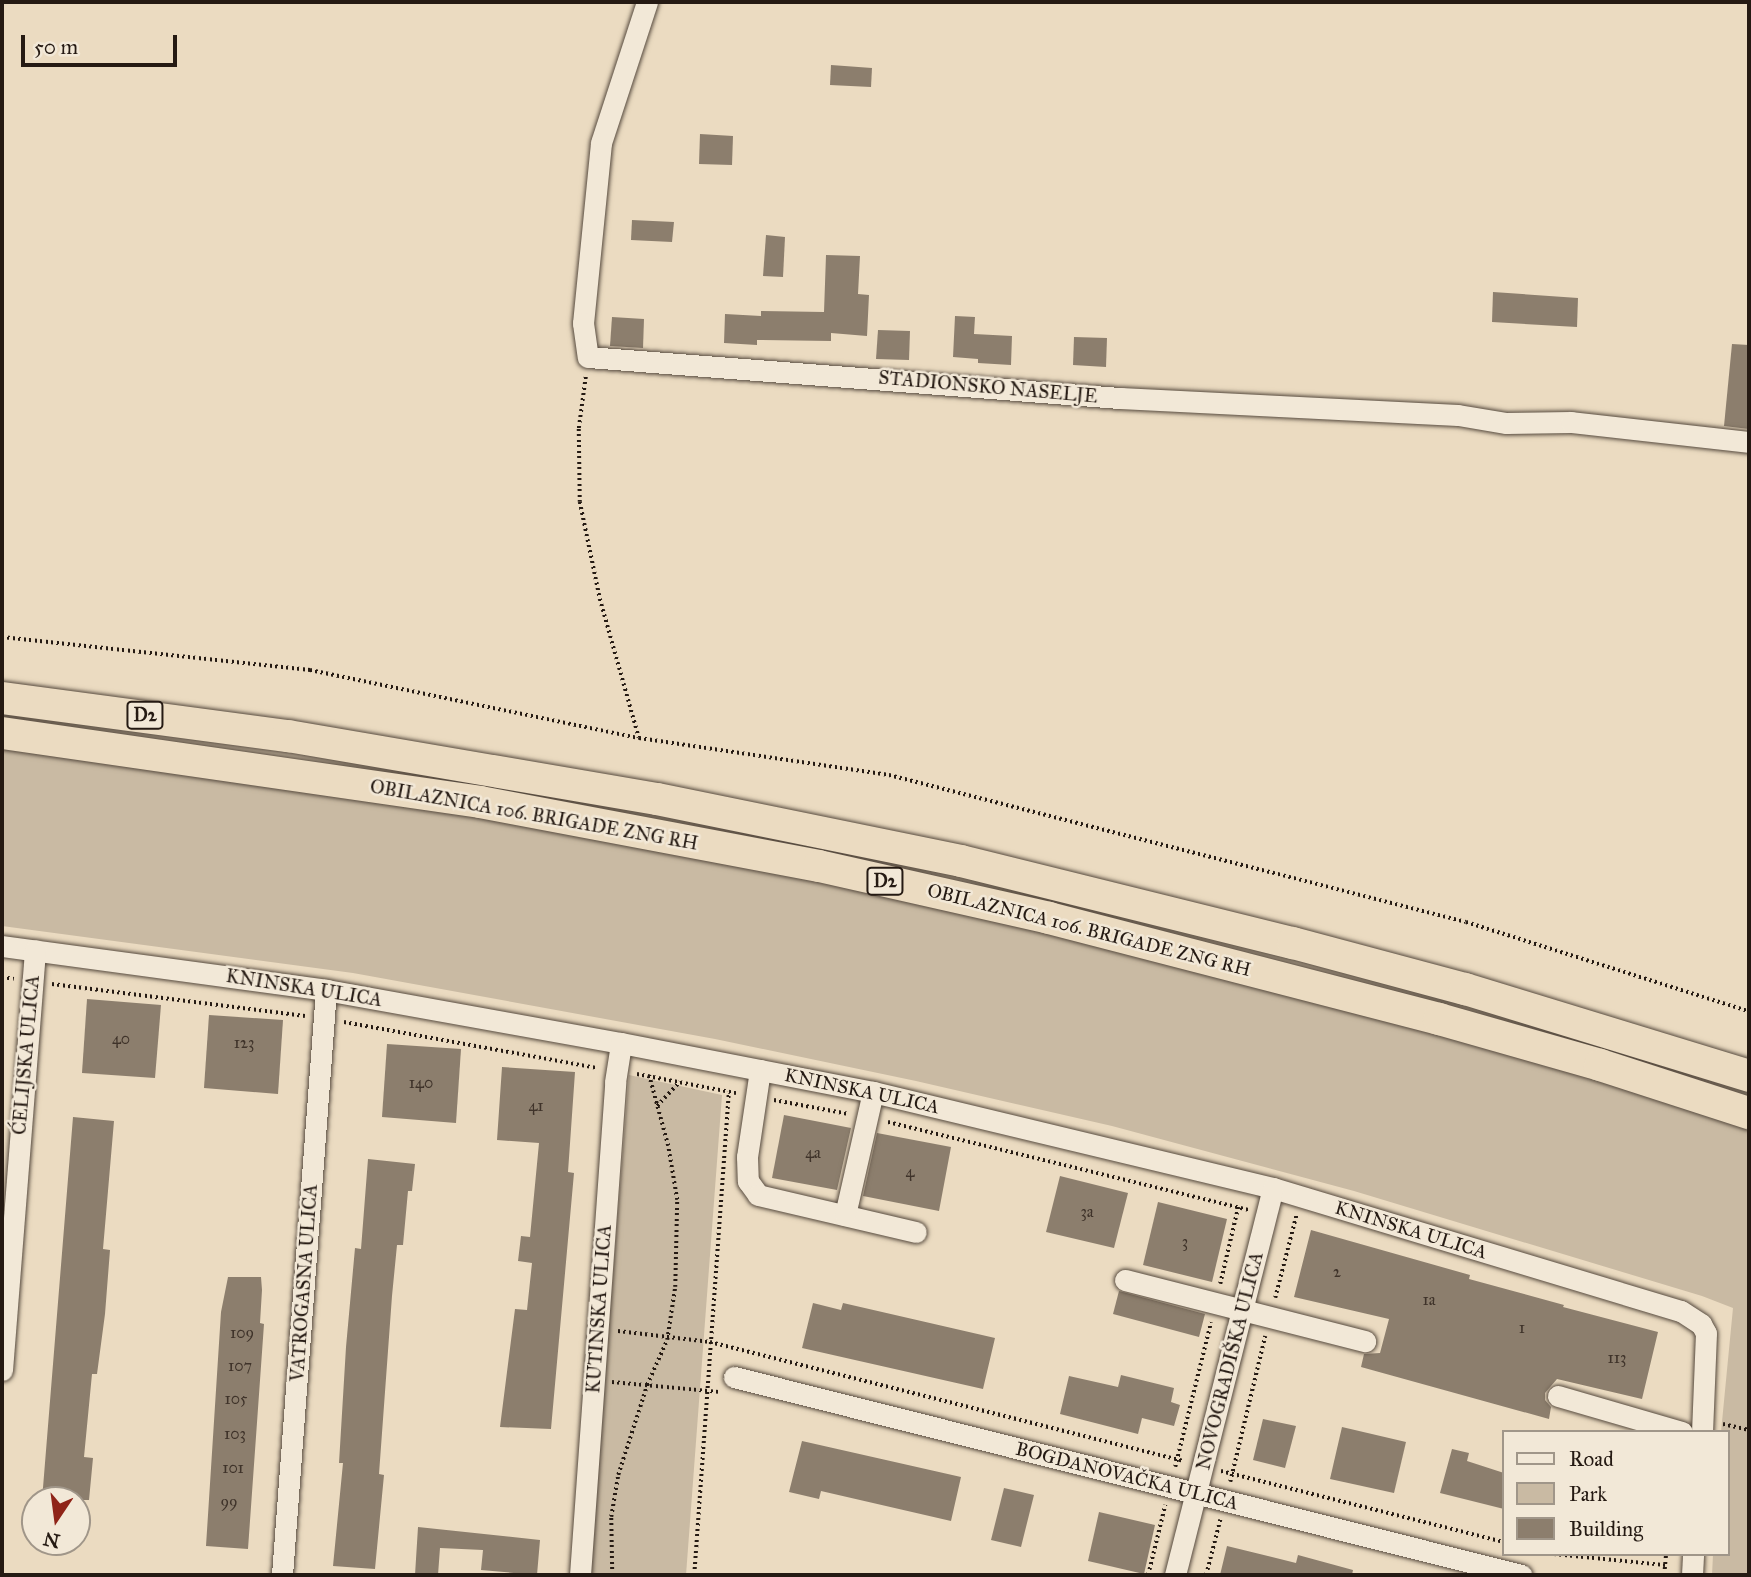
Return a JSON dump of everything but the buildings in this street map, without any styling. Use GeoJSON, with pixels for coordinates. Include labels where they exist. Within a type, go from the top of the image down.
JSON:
{"type":"FeatureCollection","features":[{"type":"Feature","properties":{"kind":"highway","name":"OBILAZNICA 106. BRIGADE ZNG RH"},"geometry":{"type":"LineString","coordinates":[[2,698],[288,736],[657,799],[947,859],[1114,898],[1385,968],[1749,1076]]}},
{"type":"Feature","properties":{"kind":"highway","name":"OBILAZNICA 106. BRIGADE ZNG RH"},"geometry":{"type":"LineString","coordinates":[[2,733],[480,802],[819,866],[1049,918],[1439,1019],[1600,1065],[1749,1113]]}},
{"type":"Feature","properties":{"kind":"street"},"geometry":{"type":"LineString","coordinates":[[588,357],[583,323],[601,143],[647,2]]}},
{"type":"Feature","properties":{"kind":"street","name":"STADIONSKO NASELJE"},"geometry":{"type":"LineString","coordinates":[[588,357],[1120,398],[1458,415],[1506,424],[1571,422],[1749,442]]}},
{"type":"Feature","properties":{"kind":"street","name":"KNINSKA ULICA"},"geometry":{"type":"LineString","coordinates":[[2,946],[326,990],[621,1042],[873,1092],[1273,1188],[1681,1311],[1701,1324],[1708,1345],[1703,1426]]}},
{"type":"Feature","properties":{"kind":"street","name":"ĆELIJSKA ULICA"},"geometry":{"type":"LineString","coordinates":[[2,1370],[8,1197],[36,950]]}},
{"type":"Feature","properties":{"kind":"street","name":"VATROGASNA ULICA"},"geometry":{"type":"LineString","coordinates":[[282,1575],[326,990]]}},
{"type":"Feature","properties":{"kind":"street","name":"KUTINSKA ULICA"},"geometry":{"type":"LineString","coordinates":[[580,1575],[616,1071],[621,1042]]}},
{"type":"Feature","properties":{"kind":"street"},"geometry":{"type":"LineString","coordinates":[[760,1070],[747,1157],[748,1181],[758,1195],[916,1232]]}},
{"type":"Feature","properties":{"kind":"street"},"geometry":{"type":"LineString","coordinates":[[845,1215],[873,1092]]}},
{"type":"Feature","properties":{"kind":"street","name":"NOVOGRADIŠKA ULICA"},"geometry":{"type":"LineString","coordinates":[[1175,1575],[1273,1188]]}},
{"type":"Feature","properties":{"kind":"street"},"geometry":{"type":"LineString","coordinates":[[1125,1280],[1365,1341]]}},
{"type":"Feature","properties":{"kind":"street","name":"BOGDANOVAČKA ULICA"},"geometry":{"type":"LineString","coordinates":[[734,1377],[1521,1575]]}},
{"type":"Feature","properties":{"kind":"street"},"geometry":{"type":"LineString","coordinates":[[1558,1396],[1675,1430]]}},
{"type":"Feature","properties":{"kind":"street"},"geometry":{"type":"LineString","coordinates":[[1692,1575],[1693,1556]]}},
{"type":"Feature","properties":{"kind":"path"},"geometry":{"type":"LineString","coordinates":[[588,357],[579,429],[580,502],[600,599],[639,738]]}},
{"type":"Feature","properties":{"kind":"path"},"geometry":{"type":"LineString","coordinates":[[2,637],[310,670],[639,738],[889,775],[1466,922],[1749,1011]]}},
{"type":"Feature","properties":{"kind":"path"},"geometry":{"type":"LineString","coordinates":[[2,978],[323,1018],[649,1076],[866,1117],[1266,1214],[1309,1219]]}},
{"type":"Feature","properties":{"kind":"path"},"geometry":{"type":"LineString","coordinates":[[612,1575],[611,1517],[618,1475],[647,1385],[668,1336],[678,1236],[677,1200],[649,1076]]}},
{"type":"Feature","properties":{"kind":"path"},"geometry":{"type":"LineString","coordinates":[[657,1106],[680,1082]]}},
{"type":"Feature","properties":{"kind":"path"},"geometry":{"type":"LineString","coordinates":[[694,1575],[729,1091]]}},
{"type":"Feature","properties":{"kind":"path"},"geometry":{"type":"LineString","coordinates":[[1148,1575],[1238,1207]]}},
{"type":"Feature","properties":{"kind":"path"},"geometry":{"type":"LineString","coordinates":[[1206,1575],[1296,1216]]}},
{"type":"Feature","properties":{"kind":"path"},"geometry":{"type":"LineString","coordinates":[[598,1329],[710,1342],[1502,1542]]}},
{"type":"Feature","properties":{"kind":"path"},"geometry":{"type":"LineString","coordinates":[[1703,1426],[1749,1430]]}},
{"type":"Feature","properties":{"kind":"path"},"geometry":{"type":"LineString","coordinates":[[1576,1556],[1665,1564]]}},
{"type":"Feature","properties":{"kind":"path"},"geometry":{"type":"LineString","coordinates":[[1664,1575],[1666,1556]]}},
{"type":"Feature","properties":{"kind":"green space"},"geometry":{"type":"Polygon","coordinates":[[[2,746],[462,811],[921,900],[1419,1024],[1749,1124],[1749,1575],[1712,1575],[1713,1556],[1730,1556],[1730,1430],[1721,1430],[1733,1308],[1702,1296],[1354,1191],[1112,1126],[916,1081],[715,1039],[353,973],[2,926],[2,746]]]}},
{"type":"Feature","properties":{"kind":"green space"},"geometry":{"type":"Polygon","coordinates":[[[629,1075],[722,1095],[686,1575],[589,1575],[629,1075]]]}}]}
